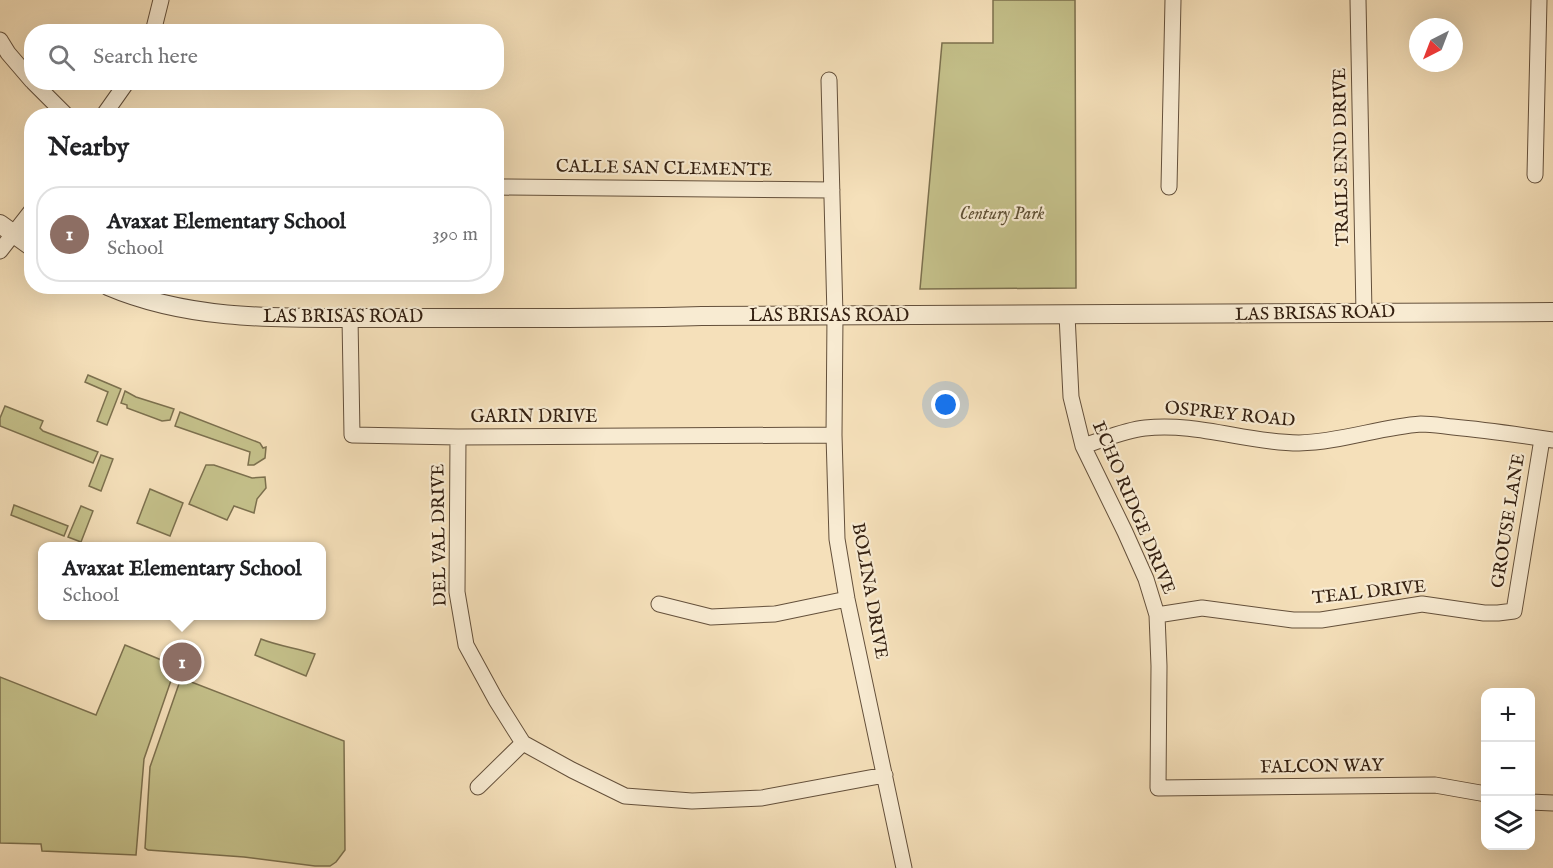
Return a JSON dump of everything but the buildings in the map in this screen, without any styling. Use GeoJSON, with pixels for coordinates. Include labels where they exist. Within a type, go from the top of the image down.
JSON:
{"type":"FeatureCollection","features":[{"type":"Feature","properties":{"kind":"street"},"geometry":{"type":"LineString","coordinates":[[155,24],[161,0]]}},
{"type":"Feature","properties":{"kind":"street"},"geometry":{"type":"LineString","coordinates":[[1169,187],[1173,0]]}},
{"type":"Feature","properties":{"kind":"street","name":"TRAILS END DRIVE"},"geometry":{"type":"LineString","coordinates":[[1358,0],[1364,313]]}},
{"type":"Feature","properties":{"kind":"street"},"geometry":{"type":"LineString","coordinates":[[1535,174],[1539,0]]}},
{"type":"Feature","properties":{"kind":"street"},"geometry":{"type":"LineString","coordinates":[[0,40],[24,72]]}},
{"type":"Feature","properties":{"kind":"street","name":"BOLINA DRIVE"},"geometry":{"type":"LineString","coordinates":[[829,80],[835,316],[834,435],[837,539],[847,599],[904,868]]}},
{"type":"Feature","properties":{"kind":"street"},"geometry":{"type":"LineString","coordinates":[[40,90],[59,108]]}},
{"type":"Feature","properties":{"kind":"street"},"geometry":{"type":"LineString","coordinates":[[109,108],[122,90]]}},
{"type":"Feature","properties":{"kind":"street","name":"CALLE SAN CLEMENTE"},"geometry":{"type":"LineString","coordinates":[[504,187],[832,190]]}},
{"type":"Feature","properties":{"kind":"street"},"geometry":{"type":"LineString","coordinates":[[0,251],[6,229],[24,216]]}},
{"type":"Feature","properties":{"kind":"street"},"geometry":{"type":"LineString","coordinates":[[6,229],[24,241]]}},
{"type":"Feature","properties":{"kind":"street","name":"LAS BRISAS ROAD"},"geometry":{"type":"LineString","coordinates":[[129,294],[191,311],[265,317],[572,319],[702,316],[1553,312]]}},
{"type":"Feature","properties":{"kind":"street","name":"ECHO RIDGE DRIVE"},"geometry":{"type":"LineString","coordinates":[[1067,315],[1071,397],[1083,446],[1146,579],[1157,615],[1158,788]]}},
{"type":"Feature","properties":{"kind":"street","name":"GARIN DRIVE"},"geometry":{"type":"LineString","coordinates":[[350,318],[352,435],[458,437],[834,435]]}},
{"type":"Feature","properties":{"kind":"street","name":"OSPREY ROAD"},"geometry":{"type":"LineString","coordinates":[[1083,446],[1142,428],[1158,427],[1205,430],[1259,441],[1300,442],[1344,439],[1379,429],[1423,424],[1485,429],[1548,439]]}},
{"type":"Feature","properties":{"kind":"street","name":"DEL VAL DRIVE"},"geometry":{"type":"LineString","coordinates":[[458,437],[457,592],[466,645],[523,743],[625,796],[692,801],[762,798],[885,775]]}},
{"type":"Feature","properties":{"kind":"street","name":"GROUSE LANE"},"geometry":{"type":"LineString","coordinates":[[1514,611],[1548,439]]}},
{"type":"Feature","properties":{"kind":"street"},"geometry":{"type":"LineString","coordinates":[[659,604],[711,617],[775,614],[847,599]]}},
{"type":"Feature","properties":{"kind":"street","name":"TEAL DRIVE"},"geometry":{"type":"LineString","coordinates":[[1157,615],[1202,608],[1293,620],[1321,620],[1422,604],[1484,613],[1498,614],[1514,611]]}},
{"type":"Feature","properties":{"kind":"street"},"geometry":{"type":"LineString","coordinates":[[478,787],[523,743]]}},
{"type":"Feature","properties":{"kind":"street","name":"FALCON WAY"},"geometry":{"type":"LineString","coordinates":[[1158,788],[1435,785],[1481,793]]}},
{"type":"Feature","properties":{"kind":"street"},"geometry":{"type":"LineString","coordinates":[[1535,802],[1553,803]]}},
{"type":"Feature","properties":{"kind":"green space","name":"Century Park"},"geometry":{"type":"Polygon","coordinates":[[[993,0],[1075,0],[1076,288],[920,289],[942,43],[993,43],[993,0]]]}},
{"type":"Feature","properties":{"kind":"green space"},"geometry":{"type":"Polygon","coordinates":[[[88,375],[121,389],[107,425],[97,421],[108,392],[85,382],[88,375]]]}},
{"type":"Feature","properties":{"kind":"green space"},"geometry":{"type":"Polygon","coordinates":[[[125,391],[136,397],[174,409],[170,420],[162,421],[127,408],[127,405],[121,403],[125,391]]]}},
{"type":"Feature","properties":{"kind":"green space"},"geometry":{"type":"Polygon","coordinates":[[[5,406],[43,421],[40,428],[43,431],[98,452],[93,463],[0,426],[0,418],[5,406]]]}},
{"type":"Feature","properties":{"kind":"green space"},"geometry":{"type":"Polygon","coordinates":[[[180,412],[260,443],[263,448],[266,447],[265,458],[254,465],[248,465],[250,452],[175,426],[180,412]]]}},
{"type":"Feature","properties":{"kind":"green space"},"geometry":{"type":"Polygon","coordinates":[[[101,455],[113,459],[101,491],[89,486],[101,455]]]}},
{"type":"Feature","properties":{"kind":"green space"},"geometry":{"type":"Polygon","coordinates":[[[206,465],[214,465],[252,478],[265,477],[266,488],[257,499],[254,513],[234,506],[227,520],[189,504],[206,465]]]}},
{"type":"Feature","properties":{"kind":"green space"},"geometry":{"type":"Polygon","coordinates":[[[150,489],[183,503],[170,536],[137,523],[150,489]]]}},
{"type":"Feature","properties":{"kind":"green space"},"geometry":{"type":"Polygon","coordinates":[[[14,505],[68,526],[64,536],[11,515],[14,505]]]}},
{"type":"Feature","properties":{"kind":"green space"},"geometry":{"type":"Polygon","coordinates":[[[81,506],[93,511],[81,542],[68,537],[81,506]]]}},
{"type":"Feature","properties":{"kind":"green space"},"geometry":{"type":"Polygon","coordinates":[[[261,639],[315,654],[306,676],[255,655],[261,639]]]}},
{"type":"Feature","properties":{"kind":"green space"},"geometry":{"type":"Polygon","coordinates":[[[125,645],[176,666],[144,759],[136,855],[42,851],[41,844],[0,843],[0,677],[96,715],[125,645]]]}},
{"type":"Feature","properties":{"kind":"green space"},"geometry":{"type":"Polygon","coordinates":[[[181,678],[344,741],[345,850],[336,862],[330,866],[315,866],[145,848],[150,767],[181,678]]]}},
{"type":"Feature","properties":{"kind":"place","name":"Avaxat Elementary School"},"geometry":{"type":"Point","coordinates":[182,662]}}]}
